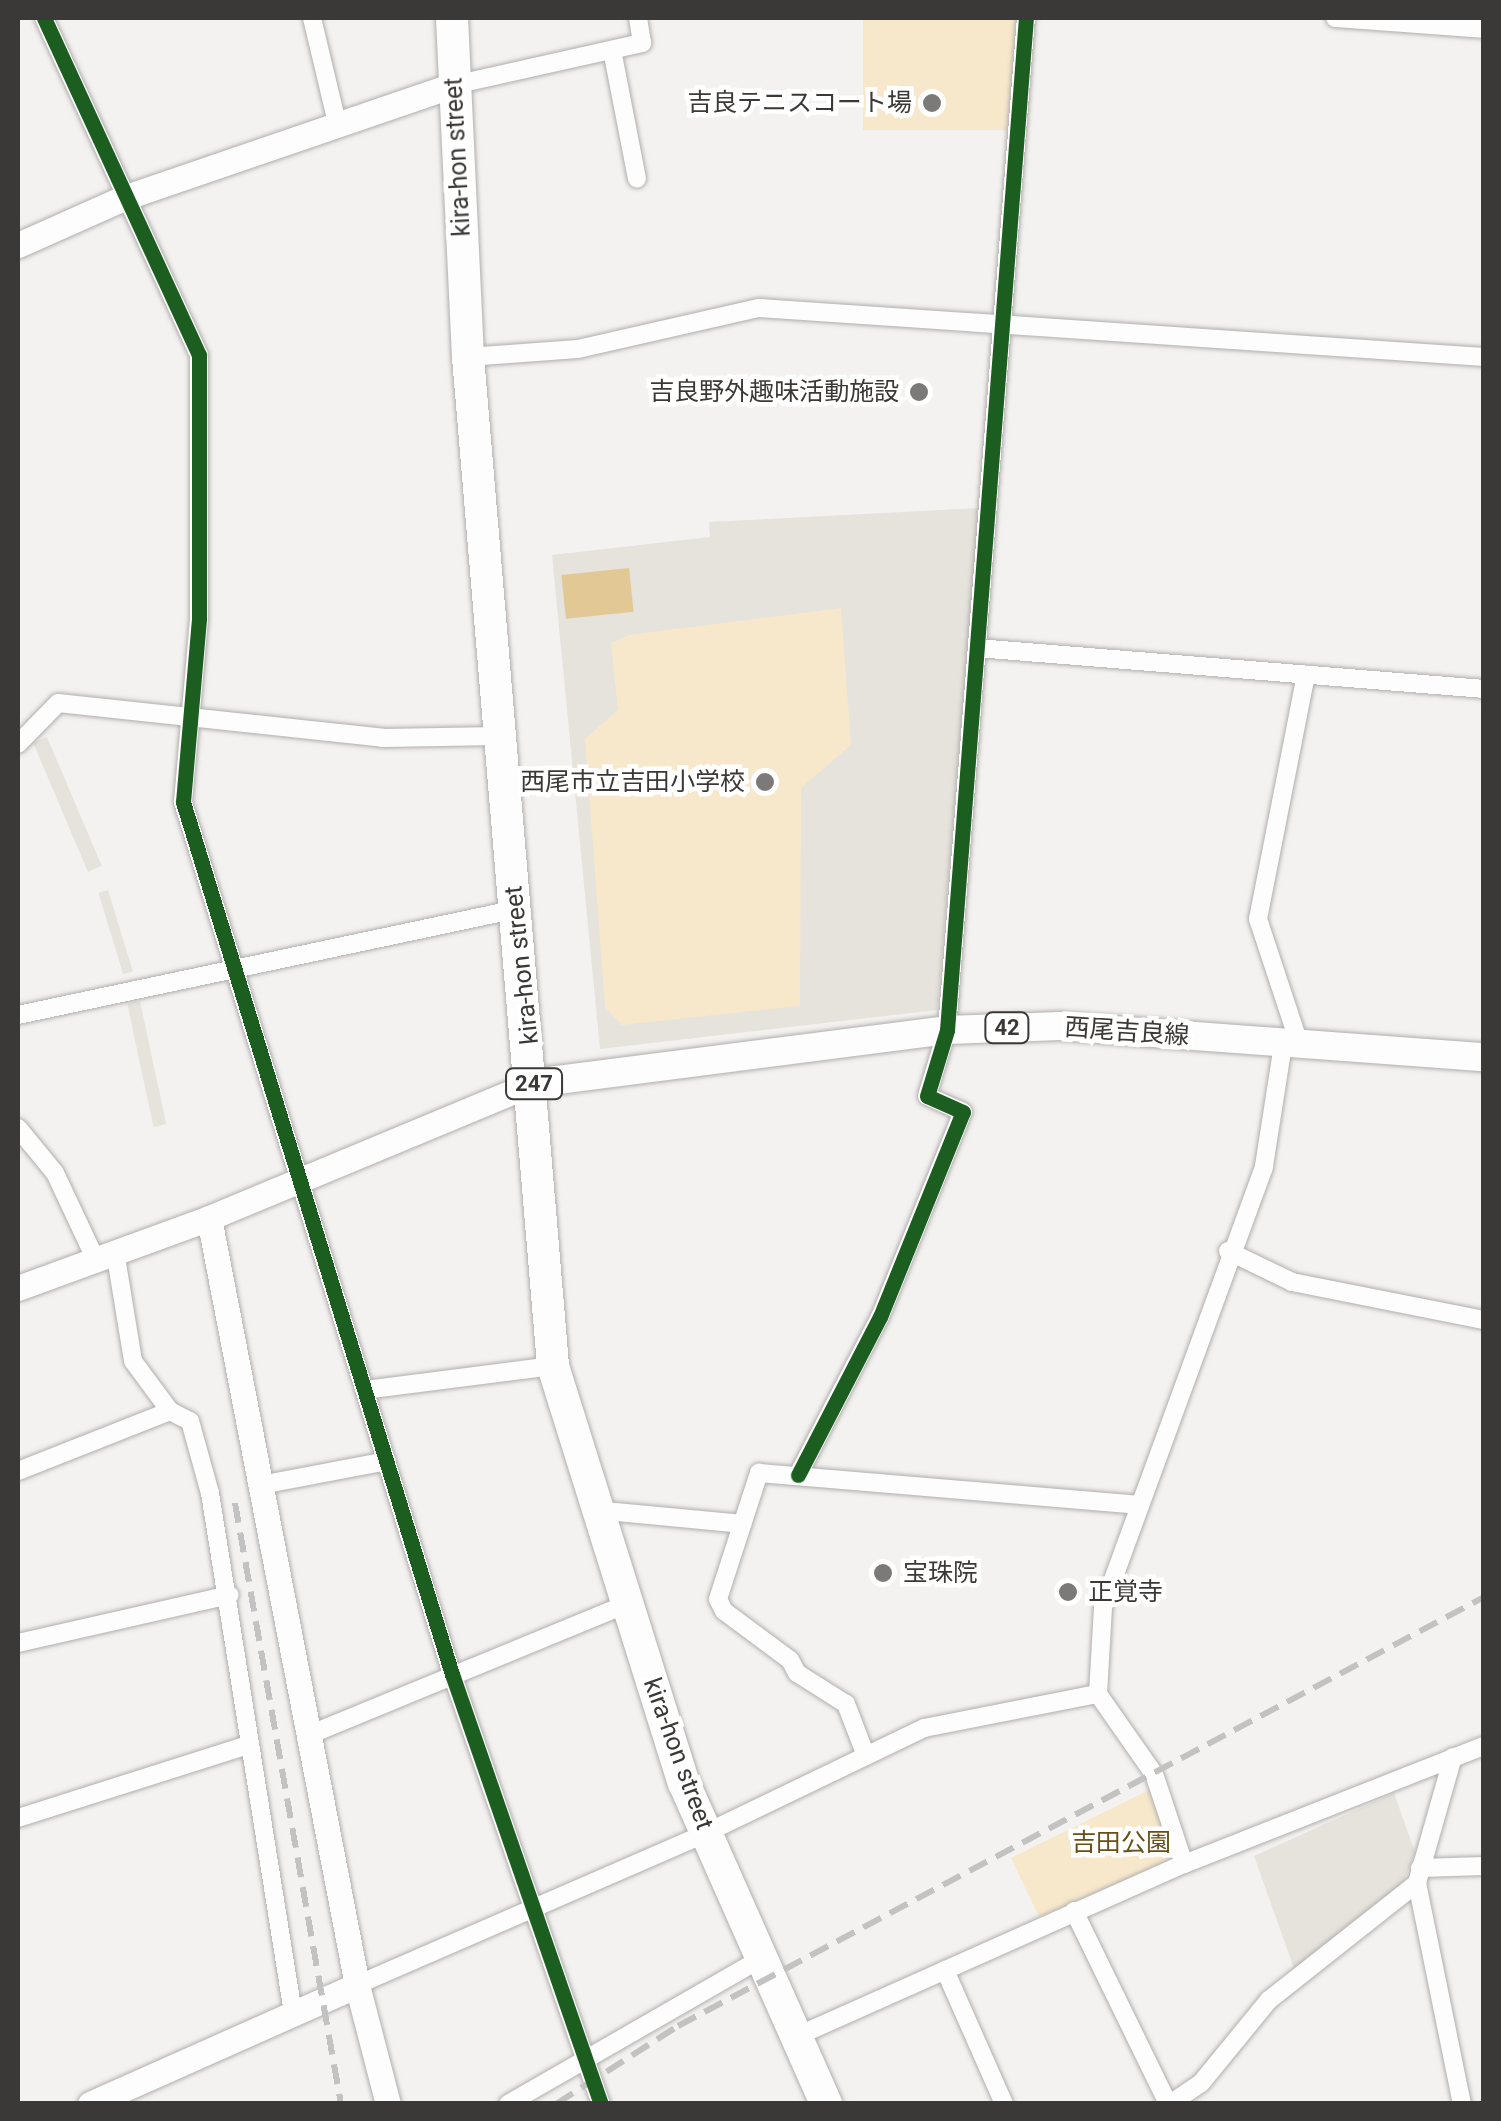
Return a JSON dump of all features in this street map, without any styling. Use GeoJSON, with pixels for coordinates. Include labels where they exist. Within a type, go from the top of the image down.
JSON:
{"type":"FeatureCollection","features":[{"type":"Feature","properties":{"kind":"highway","name":"kira-hon street"},"geometry":{"type":"LineString","coordinates":[[452,18],[468,357],[498,736],[534,1083],[553,1366],[625,1605],[706,1833],[758,1960],[826,2104]]}},
{"type":"Feature","properties":{"kind":"main road","name":"西尾吉良線"},"geometry":{"type":"LineString","coordinates":[[534,1083],[947,1030],[1058,1026],[1484,1057]]}},
{"type":"Feature","properties":{"kind":"street"},"geometry":{"type":"LineString","coordinates":[[44,18],[199,356],[199,618],[182,802],[452,1674],[601,2104]]}},
{"type":"Feature","properties":{"kind":"street"},"geometry":{"type":"LineString","coordinates":[[312,18],[338,127]]}},
{"type":"Feature","properties":{"kind":"street"},"geometry":{"type":"LineString","coordinates":[[18,245],[126,197],[454,85],[642,44],[638,18]]}},
{"type":"Feature","properties":{"kind":"street"},"geometry":{"type":"LineString","coordinates":[[798,1476],[880,1317],[963,1112],[927,1096],[947,1030],[1026,18]]}},
{"type":"Feature","properties":{"kind":"street"},"geometry":{"type":"LineString","coordinates":[[1335,18],[1484,30]]}},
{"type":"Feature","properties":{"kind":"street"},"geometry":{"type":"LineString","coordinates":[[612,50],[637,179]]}},
{"type":"Feature","properties":{"kind":"street"},"geometry":{"type":"LineString","coordinates":[[468,357],[578,350],[759,308],[1004,320],[1484,357]]}},
{"type":"Feature","properties":{"kind":"street"},"geometry":{"type":"LineString","coordinates":[[978,648],[1484,689]]}},
{"type":"Feature","properties":{"kind":"street"},"geometry":{"type":"LineString","coordinates":[[1184,1864],[1154,1774],[1098,1694],[1103,1608],[1228,1251],[1264,1166],[1291,1045],[1258,919],[1306,675]]}},
{"type":"Feature","properties":{"kind":"street"},"geometry":{"type":"LineString","coordinates":[[18,744],[58,703],[383,738],[498,736]]}},
{"type":"Feature","properties":{"kind":"street"},"geometry":{"type":"LineString","coordinates":[[18,1015],[517,908]]}},
{"type":"Feature","properties":{"kind":"street"},"geometry":{"type":"LineString","coordinates":[[18,1288],[209,1218],[534,1083]]}},
{"type":"Feature","properties":{"kind":"street"},"geometry":{"type":"LineString","coordinates":[[18,1128],[55,1172],[105,1255],[133,1360],[170,1412],[190,1421],[230,1595],[248,1745],[293,2013]]}},
{"type":"Feature","properties":{"kind":"street"},"geometry":{"type":"LineString","coordinates":[[209,1218],[357,1985],[388,2104]]}},
{"type":"Feature","properties":{"kind":"street"},"geometry":{"type":"LineString","coordinates":[[1228,1251],[1292,1282],[1482,1315]]}},
{"type":"Feature","properties":{"kind":"street"},"geometry":{"type":"LineString","coordinates":[[365,1390],[553,1366]]}},
{"type":"Feature","properties":{"kind":"street"},"geometry":{"type":"LineString","coordinates":[[18,1471],[170,1412]]}},
{"type":"Feature","properties":{"kind":"street"},"geometry":{"type":"LineString","coordinates":[[261,1485],[388,1461]]}},
{"type":"Feature","properties":{"kind":"street"},"geometry":{"type":"LineString","coordinates":[[866,1756],[846,1704],[796,1673],[790,1660],[724,1611],[719,1580],[759,1473],[1138,1505]]}},
{"type":"Feature","properties":{"kind":"street"},"geometry":{"type":"LineString","coordinates":[[595,1510],[742,1524]]}},
{"type":"Feature","properties":{"kind":"street"},"geometry":{"type":"LineString","coordinates":[[18,1643],[230,1595]]}},
{"type":"Feature","properties":{"kind":"street"},"geometry":{"type":"LineString","coordinates":[[309,1734],[625,1605]]}},
{"type":"Feature","properties":{"kind":"street"},"geometry":{"type":"LineString","coordinates":[[90,2104],[706,1833],[924,1728],[1098,1694]]}},
{"type":"Feature","properties":{"kind":"street"},"geometry":{"type":"LineString","coordinates":[[18,1818],[248,1745]]}},
{"type":"Feature","properties":{"kind":"street"},"geometry":{"type":"LineString","coordinates":[[795,2037],[1184,1864],[1484,1746]]}},
{"type":"Feature","properties":{"kind":"street"},"geometry":{"type":"LineString","coordinates":[[1453,1758],[1419,1875],[1462,2104]]}},
{"type":"Feature","properties":{"kind":"street"},"geometry":{"type":"LineString","coordinates":[[1074,1911],[1169,2104],[1202,2083],[1269,2000],[1419,1875],[1484,1866]]}},
{"type":"Feature","properties":{"kind":"street"},"geometry":{"type":"LineString","coordinates":[[508,2104],[758,1960]]}},
{"type":"Feature","properties":{"kind":"street"},"geometry":{"type":"LineString","coordinates":[[945,1970],[1004,2104]]}},
{"type":"Feature","properties":{"kind":"shaded area","name":"西尾市立吉田小学校"},"geometry":{"type":"Polygon","coordinates":[[[980,508],[937,1010],[600,1049],[552,555],[710,537],[709,522],[980,508]]]}},
{"type":"Feature","properties":{"kind":"shaded area"},"geometry":{"type":"Polygon","coordinates":[[[629,568],[634,612],[566,619],[561,575],[629,568]]]}},
{"type":"Feature","properties":{"kind":"shaded area"},"geometry":{"type":"Polygon","coordinates":[[[47,737],[102,866],[88,872],[33,743],[47,737]]]}},
{"type":"Feature","properties":{"kind":"shaded area"},"geometry":{"type":"Polygon","coordinates":[[[108,890],[133,971],[123,974],[98,893],[108,890]]]}},
{"type":"Feature","properties":{"kind":"shaded area"},"geometry":{"type":"Polygon","coordinates":[[[140,1001],[166,1124],[153,1127],[127,1004],[140,1001]]]}},
{"type":"Feature","properties":{"kind":"shaded area"},"geometry":{"type":"Polygon","coordinates":[[[1394,1793],[1415,1852],[1400,1892],[1295,1971],[1254,1856],[1394,1793]]]}},
{"type":"Feature","properties":{"kind":"green space","name":"吉良テニスコート場"},"geometry":{"type":"Polygon","coordinates":[[[863,18],[1015,18],[1015,130],[863,130],[863,18]]]}},
{"type":"Feature","properties":{"kind":"green space"},"geometry":{"type":"Polygon","coordinates":[[[841,608],[851,745],[801,788],[800,1006],[622,1025],[605,1007],[585,739],[618,710],[611,643],[629,635],[841,608]]]}},
{"type":"Feature","properties":{"kind":"green space","name":"吉田公園"},"geometry":{"type":"Polygon","coordinates":[[[1151,1789],[1171,1855],[1167,1862],[1039,1917],[1011,1858],[1151,1789]]]}},
{"type":"Feature","properties":{"kind":"railway"},"geometry":{"type":"LineString","coordinates":[[235,1503],[341,2104]]}},
{"type":"Feature","properties":{"kind":"railway"},"geometry":{"type":"LineString","coordinates":[[556,2104],[678,2026],[1484,1597]]}},
{"type":"Feature","properties":{"kind":"cycle path"},"geometry":{"type":"LineString","coordinates":[[44,18],[199,355],[199,619],[183,802],[452,1674],[601,2104]]}},
{"type":"Feature","properties":{"kind":"cycle path"},"geometry":{"type":"LineString","coordinates":[[798,1475],[880,1317],[963,1112],[927,1096],[947,1030],[1026,18]]}},
{"type":"Feature","properties":{"kind":"place","name":"吉良テニスコート場"},"geometry":{"type":"Point","coordinates":[932,103]}},
{"type":"Feature","properties":{"kind":"place","name":"吉良野外趣味活動施設"},"geometry":{"type":"Point","coordinates":[919,392]}},
{"type":"Feature","properties":{"kind":"place","name":"西尾市立吉田小学校"},"geometry":{"type":"Point","coordinates":[765,782]}},
{"type":"Feature","properties":{"kind":"place","name":"宝珠院"},"geometry":{"type":"Point","coordinates":[883,1573]}},
{"type":"Feature","properties":{"kind":"place","name":"正覚寺"},"geometry":{"type":"Point","coordinates":[1068,1592]}}]}
